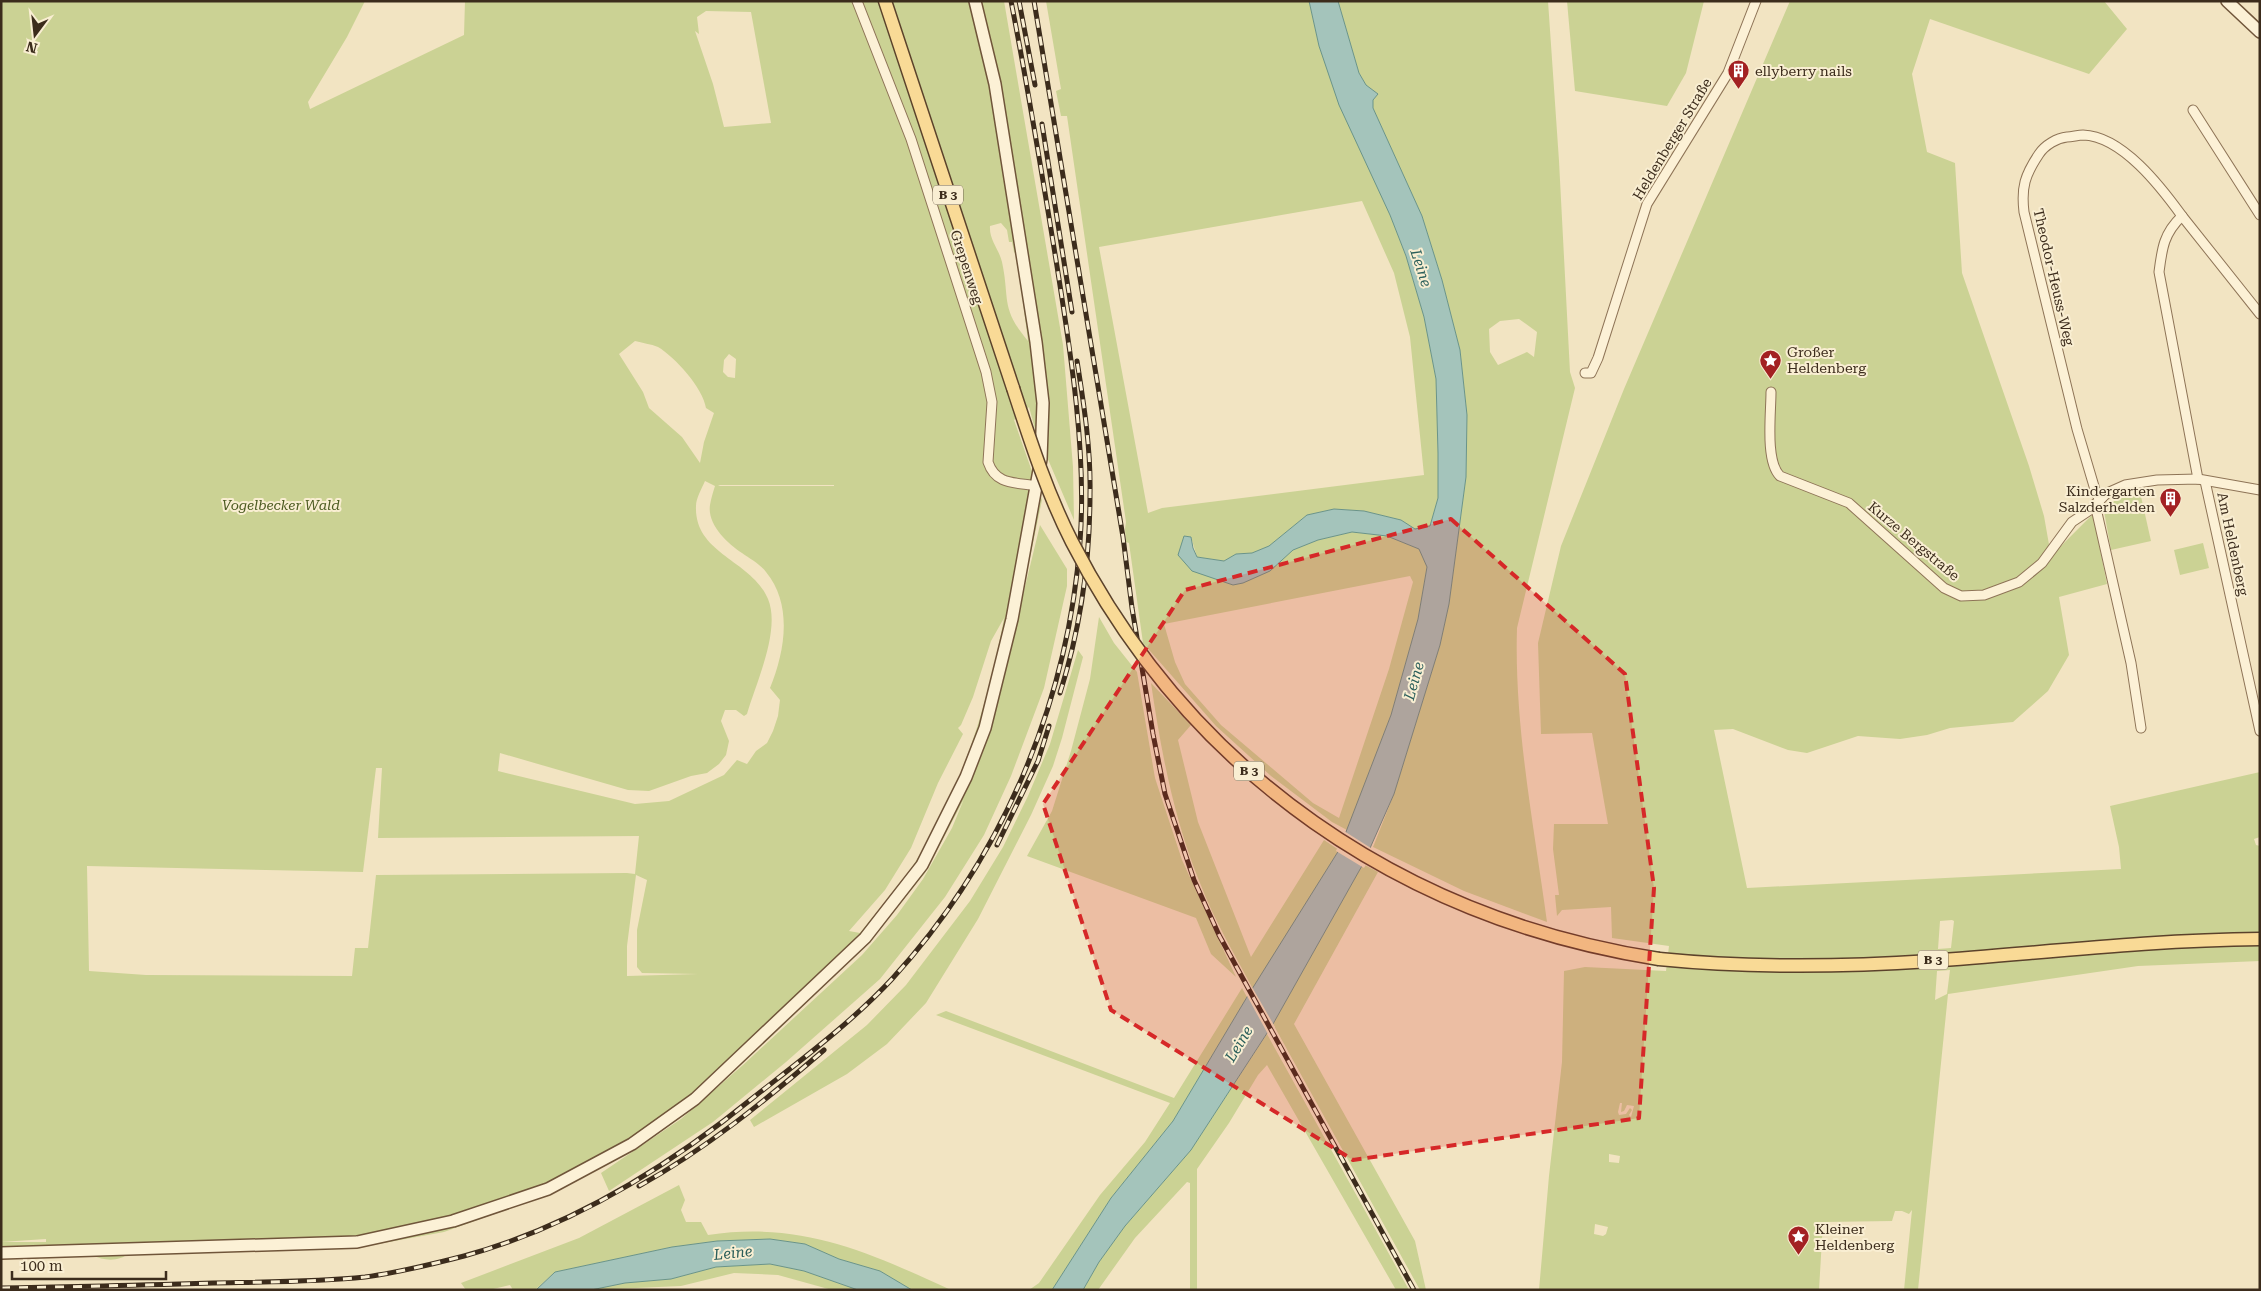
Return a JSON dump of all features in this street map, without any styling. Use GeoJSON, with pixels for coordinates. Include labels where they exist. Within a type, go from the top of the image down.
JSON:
{"type":"FeatureCollection","features":[{"type":"Feature","properties":{"kind":"main road","name":"B 3"},"geometry":{"type":"LineString","coordinates":[[885,1],[1039,464],[1058,511],[1101,594],[1132,640],[1172,692],[1211,735],[1246,769],[1290,806],[1337,839],[1372,861],[1432,892],[1495,919],[1592,948],[1659,960],[1729,965],[1796,966],[1929,961],[2182,941],[2260,939]]}},
{"type":"Feature","properties":{"kind":"street","name":"Grepenweg"},"geometry":{"type":"LineString","coordinates":[[857,1],[911,139],[986,372],[992,402],[988,462],[991,471],[1002,481],[1038,486]]}},
{"type":"Feature","properties":{"kind":"street"},"geometry":{"type":"LineString","coordinates":[[1,1253],[357,1242],[453,1221],[548,1189],[632,1144],[695,1099],[865,938],[922,865],[966,777],[986,728],[1012,618],[1038,486],[1043,423],[1036,342],[994,84],[975,1]]}},
{"type":"Feature","properties":{"kind":"street","name":"Heldenberger Straße"},"geometry":{"type":"LineString","coordinates":[[1585,374],[1591,373],[1598,358],[1647,204],[1728,73],[1756,1]]}},
{"type":"Feature","properties":{"kind":"street"},"geometry":{"type":"LineString","coordinates":[[2227,1],[2260,32]]}},
{"type":"Feature","properties":{"kind":"street"},"geometry":{"type":"LineString","coordinates":[[2193,110],[2260,215]]}},
{"type":"Feature","properties":{"kind":"street","name":"Theodor-Heuss-Weg"},"geometry":{"type":"LineString","coordinates":[[2098,502],[2077,429],[2024,212],[2022,192],[2028,171],[2041,150],[2059,138],[2084,135],[2106,141],[2129,156],[2169,197],[2260,314]]}},
{"type":"Feature","properties":{"kind":"street"},"geometry":{"type":"LineString","coordinates":[[2182,216],[2170,227],[2162,249],[2159,272],[2201,480]]}},
{"type":"Feature","properties":{"kind":"street","name":"Kurze Bergstraße"},"geometry":{"type":"LineString","coordinates":[[1771,392],[1771,448],[1774,469],[1780,476],[1849,504],[1944,588],[1961,596],[1984,594],[2019,582],[2042,563],[2072,522],[2107,494],[2125,485],[2157,480],[2201,480],[2260,490]]}},
{"type":"Feature","properties":{"kind":"street","name":"Am Heldenberg"},"geometry":{"type":"LineString","coordinates":[[2201,480],[2260,731]]}},
{"type":"Feature","properties":{"kind":"street"},"geometry":{"type":"LineString","coordinates":[[2098,502],[2131,663],[2140,728]]}},
{"type":"Feature","properties":{"kind":"highlighted area"},"geometry":{"type":"Polygon","coordinates":[[[1451,519],[1625,674],[1654,888],[1639,1118],[1353,1160],[1111,1010],[1043,804],[1185,590],[1451,519]]]}},
{"type":"Feature","properties":{"kind":"green space","name":"Vogelbecker Wald"},"geometry":{"type":"Polygon","coordinates":[[[1,1],[365,1],[347,37],[308,102],[310,109],[464,35],[465,1],[1004,1],[1063,345],[1073,467],[1074,520],[1035,429],[1029,407],[1014,420],[1042,500],[1016,624],[1040,525],[1067,569],[1067,586],[1044,688],[1011,776],[984,835],[945,897],[880,979],[786,1062],[713,1122],[609,1191],[601,1173],[681,1119],[743,1065],[862,955],[897,915],[923,879],[952,828],[964,799],[925,873],[867,944],[702,1100],[631,1151],[544,1196],[444,1232],[356,1248],[129,1253],[121,1258],[111,1260],[92,1255],[1,1259],[1,1]],[[706,11],[697,17],[699,34],[695,31],[713,84],[724,127],[771,123],[751,12],[706,11]],[[1001,223],[990,226],[990,231],[1002,262],[1008,303],[1013,320],[1028,341],[1017,255],[1014,252],[1012,242],[1009,242],[1007,230],[1001,223]],[[635,341],[619,354],[643,392],[649,408],[682,437],[700,463],[704,442],[714,413],[706,408],[700,391],[680,365],[658,347],[635,341]],[[729,354],[724,360],[723,372],[728,377],[735,378],[736,359],[729,354]],[[705,481],[698,496],[696,506],[698,522],[704,535],[760,586],[768,599],[771,612],[771,626],[766,656],[747,714],[744,716],[736,710],[725,710],[721,721],[729,741],[726,755],[719,764],[707,773],[691,776],[649,791],[628,790],[500,753],[498,771],[635,804],[669,801],[724,775],[737,760],[747,764],[756,751],[767,743],[778,716],[780,700],[770,688],[780,659],[784,628],[780,599],[775,585],[766,572],[730,544],[715,526],[710,512],[710,503],[715,486],[705,481]],[[720,485],[718,486],[834,486],[720,485]],[[1004,618],[991,641],[973,697],[958,728],[963,734],[938,783],[911,848],[885,890],[849,931],[860,933],[896,888],[916,861],[947,805],[972,744],[982,712],[1004,618]],[[376,768],[363,872],[87,866],[89,971],[146,975],[352,976],[355,948],[368,948],[376,875],[635,874],[639,836],[378,838],[382,768],[376,768]],[[636,875],[627,946],[627,976],[698,974],[642,973],[637,967],[637,930],[647,880],[636,875]],[[46,1239],[1,1242],[46,1242],[46,1239]]]}},
{"type":"Feature","properties":{"kind":"green space"},"geometry":{"type":"Polygon","coordinates":[[[1046,1],[1309,1],[1319,46],[1406,256],[1424,317],[1436,379],[1438,498],[1430,526],[1415,529],[1401,520],[1364,511],[1334,509],[1307,515],[1269,546],[1252,553],[1236,554],[1224,561],[1197,557],[1191,537],[1184,536],[1179,555],[1193,571],[1270,571],[1293,550],[1318,540],[1352,532],[1387,536],[1419,549],[1427,567],[1418,619],[1391,715],[1347,830],[1332,822],[1271,776],[1216,726],[1143,643],[1129,543],[1126,542],[1126,522],[1067,116],[1061,116],[1056,91],[1061,89],[1046,1]],[[1362,201],[1099,247],[1148,513],[1162,508],[1424,475],[1410,337],[1394,273],[1362,201]],[[1410,576],[1164,624],[1175,662],[1185,684],[1221,725],[1313,803],[1339,818],[1389,669],[1413,582],[1410,576]]]}},
{"type":"Feature","properties":{"kind":"green space"},"geometry":{"type":"Polygon","coordinates":[[[1338,1],[1548,1],[1559,161],[1570,372],[1575,388],[1517,628],[1517,665],[1522,738],[1547,922],[1464,891],[1373,847],[1394,794],[1440,645],[1449,604],[1466,477],[1467,415],[1460,350],[1442,280],[1422,216],[1373,108],[1373,100],[1378,94],[1366,85],[1359,73],[1338,1]],[[1519,319],[1500,321],[1489,329],[1490,352],[1498,365],[1527,352],[1534,357],[1537,332],[1519,319]]]}},
{"type":"Feature","properties":{"kind":"green space"},"geometry":{"type":"Polygon","coordinates":[[[1567,1],[1704,1],[1686,73],[1667,106],[1575,91],[1567,1]]]}},
{"type":"Feature","properties":{"kind":"green space"},"geometry":{"type":"Polygon","coordinates":[[[1790,1],[2104,1],[2127,29],[2089,74],[1930,19],[1912,74],[1927,152],[1955,163],[1962,273],[2029,466],[2044,516],[2051,556],[2093,514],[2107,584],[2059,597],[2069,655],[2048,691],[2013,722],[1950,728],[1927,735],[1900,739],[1858,736],[1807,753],[1788,750],[1733,729],[1714,730],[1747,888],[2121,869],[2119,847],[2110,806],[2260,772],[2260,837],[2254,839],[2256,845],[2260,846],[2260,961],[2138,966],[1948,994],[1918,1290],[1904,1290],[1912,1210],[1909,1214],[1895,1211],[1892,1221],[1823,1222],[1819,1290],[1539,1290],[1562,1062],[1564,971],[1585,967],[1666,971],[1669,946],[1612,938],[1611,907],[1562,910],[1557,916],[1555,895],[1559,895],[1553,849],[1554,824],[1608,824],[1592,733],[1541,734],[1538,643],[1561,546],[1624,389],[1790,1]],[[1940,921],[1938,949],[1951,948],[1954,921],[1940,921]],[[1950,970],[1937,971],[1935,1000],[1947,994],[1950,970]],[[1620,1103],[1619,1115],[1626,1114],[1630,1108],[1632,1110],[1629,1115],[1631,1117],[1634,1106],[1627,1105],[1624,1111],[1621,1112],[1622,1103],[1620,1103]],[[1609,1154],[1609,1162],[1619,1163],[1620,1156],[1609,1154]],[[1595,1224],[1594,1234],[1603,1236],[1606,1234],[1608,1227],[1595,1224]]]}},
{"type":"Feature","properties":{"kind":"green space"},"geometry":{"type":"Polygon","coordinates":[[[2140,492],[2151,541],[2111,550],[2104,511],[2116,499],[2140,492]]]}},
{"type":"Feature","properties":{"kind":"green space"},"geometry":{"type":"Polygon","coordinates":[[[2203,543],[2209,568],[2180,575],[2174,550],[2203,543]]]}},
{"type":"Feature","properties":{"kind":"green space"},"geometry":{"type":"Polygon","coordinates":[[[1099,617],[1114,643],[1137,672],[1155,778],[1182,860],[1236,977],[1211,954],[1196,918],[1027,856],[1052,811],[1071,751],[1090,679],[1099,617]]]}},
{"type":"Feature","properties":{"kind":"green space"},"geometry":{"type":"Polygon","coordinates":[[[1078,650],[1083,657],[1053,766],[1031,815],[978,919],[926,1003],[887,1044],[847,1074],[754,1127],[750,1120],[867,1025],[906,985],[970,901],[1003,847],[1028,796],[1050,744],[1078,650]]]}},
{"type":"Feature","properties":{"kind":"green space"},"geometry":{"type":"Polygon","coordinates":[[[1151,683],[1191,725],[1178,740],[1198,822],[1251,957],[1324,840],[1339,850],[1253,989],[1206,897],[1183,835],[1159,734],[1151,683]]]}},
{"type":"Feature","properties":{"kind":"green space"},"geometry":{"type":"Polygon","coordinates":[[[1363,864],[1378,872],[1294,1024],[1415,1241],[1426,1290],[1420,1290],[1273,1024],[1363,864]]]}},
{"type":"Feature","properties":{"kind":"green space"},"geometry":{"type":"Polygon","coordinates":[[[1242,988],[1247,997],[1173,1121],[1111,1198],[1052,1290],[1029,1290],[1039,1283],[1100,1195],[1145,1142],[1170,1103],[936,1015],[946,1011],[1174,1098],[1242,988]]]}},
{"type":"Feature","properties":{"kind":"green space"},"geometry":{"type":"Polygon","coordinates":[[[1267,1034],[1409,1290],[1396,1290],[1267,1065],[1258,1075],[1229,1123],[1197,1169],[1197,1290],[1190,1290],[1190,1183],[1187,1182],[1135,1238],[1098,1290],[1083,1290],[1099,1262],[1125,1226],[1191,1150],[1267,1034]]]}},
{"type":"Feature","properties":{"kind":"green space"},"geometry":{"type":"Polygon","coordinates":[[[679,1185],[685,1200],[681,1210],[686,1222],[701,1222],[708,1235],[774,1232],[804,1236],[862,1252],[951,1290],[912,1290],[880,1271],[839,1259],[805,1244],[770,1239],[717,1241],[672,1247],[555,1272],[535,1290],[513,1290],[510,1285],[489,1290],[466,1290],[461,1283],[579,1238],[679,1185]]]}},
{"type":"Feature","properties":{"kind":"green space"},"geometry":{"type":"Polygon","coordinates":[[[770,1264],[804,1271],[858,1290],[832,1290],[778,1275],[734,1273],[681,1286],[591,1290],[625,1283],[671,1279],[716,1267],[770,1264]]]}},
{"type":"Feature","properties":{"kind":"water","name":"Leine"},"geometry":{"type":"Polygon","coordinates":[[[1309,1],[1338,1],[1359,73],[1366,85],[1378,94],[1373,100],[1373,108],[1422,216],[1442,280],[1460,350],[1467,415],[1466,477],[1449,604],[1440,645],[1394,794],[1363,864],[1273,1024],[1191,1150],[1125,1226],[1099,1262],[1083,1290],[1052,1290],[1111,1198],[1173,1121],[1247,997],[1339,850],[1391,715],[1418,619],[1427,567],[1419,549],[1387,536],[1352,532],[1318,540],[1293,550],[1270,571],[1243,583],[1233,585],[1192,571],[1178,555],[1184,536],[1191,537],[1197,557],[1224,561],[1236,554],[1252,553],[1269,546],[1307,515],[1334,509],[1364,511],[1401,520],[1415,529],[1430,526],[1438,498],[1436,379],[1424,317],[1406,256],[1390,215],[1339,105],[1319,46],[1309,1]]]}},
{"type":"Feature","properties":{"kind":"water","name":"Leine"},"geometry":{"type":"Polygon","coordinates":[[[770,1239],[805,1244],[839,1259],[880,1271],[912,1290],[858,1290],[804,1271],[770,1264],[716,1267],[671,1279],[625,1283],[591,1290],[536,1290],[555,1272],[672,1247],[717,1241],[770,1239]]]}},
{"type":"Feature","properties":{"kind":"pier"},"geometry":{"type":"Polygon","coordinates":[[[1344,831],[1374,850],[1364,868],[1336,851],[1344,831]]]}},
{"type":"Feature","properties":{"kind":"pier"},"geometry":{"type":"Polygon","coordinates":[[[1252,987],[1275,1027],[1269,1036],[1246,994],[1252,987]]]}},
{"type":"Feature","properties":{"kind":"railway"},"geometry":{"type":"LineString","coordinates":[[1,1288],[289,1282],[365,1277],[440,1262],[504,1244],[542,1229],[617,1192],[653,1170],[721,1123],[808,1055],[860,1011],[892,979],[931,932],[966,883],[997,830],[1023,776],[1044,719],[1061,661],[1073,602],[1080,542],[1082,508],[1081,472],[1072,364],[1040,163],[1011,1]]}},
{"type":"Feature","properties":{"kind":"railway"},"geometry":{"type":"LineString","coordinates":[[1019,1],[1035,85]]}},
{"type":"Feature","properties":{"kind":"railway"},"geometry":{"type":"LineString","coordinates":[[1034,1],[1123,537],[1132,608],[1165,794],[1194,880],[1219,935],[1414,1290]]}},
{"type":"Feature","properties":{"kind":"railway"},"geometry":{"type":"LineString","coordinates":[[1042,124],[1072,312]]}},
{"type":"Feature","properties":{"kind":"railway"},"geometry":{"type":"LineString","coordinates":[[1060,693],[1078,620],[1086,569],[1090,519],[1088,444],[1077,361]]}},
{"type":"Feature","properties":{"kind":"railway"},"geometry":{"type":"LineString","coordinates":[[997,845],[1038,761],[1049,726]]}},
{"type":"Feature","properties":{"kind":"railway"},"geometry":{"type":"LineString","coordinates":[[639,1186],[712,1140],[824,1050]]}},
{"type":"Feature","properties":{"kind":"place","name":"ellyberry nails"},"geometry":{"type":"Point","coordinates":[1739,90]}},
{"type":"Feature","properties":{"kind":"place","name":"Großer Heldenberg"},"geometry":{"type":"Point","coordinates":[1771,379]}},
{"type":"Feature","properties":{"kind":"place","name":"Kindergarten Salzderhelden"},"geometry":{"type":"Point","coordinates":[2171,518]}},
{"type":"Feature","properties":{"kind":"place","name":"Kleiner Heldenberg"},"geometry":{"type":"Point","coordinates":[1799,1256]}}]}
